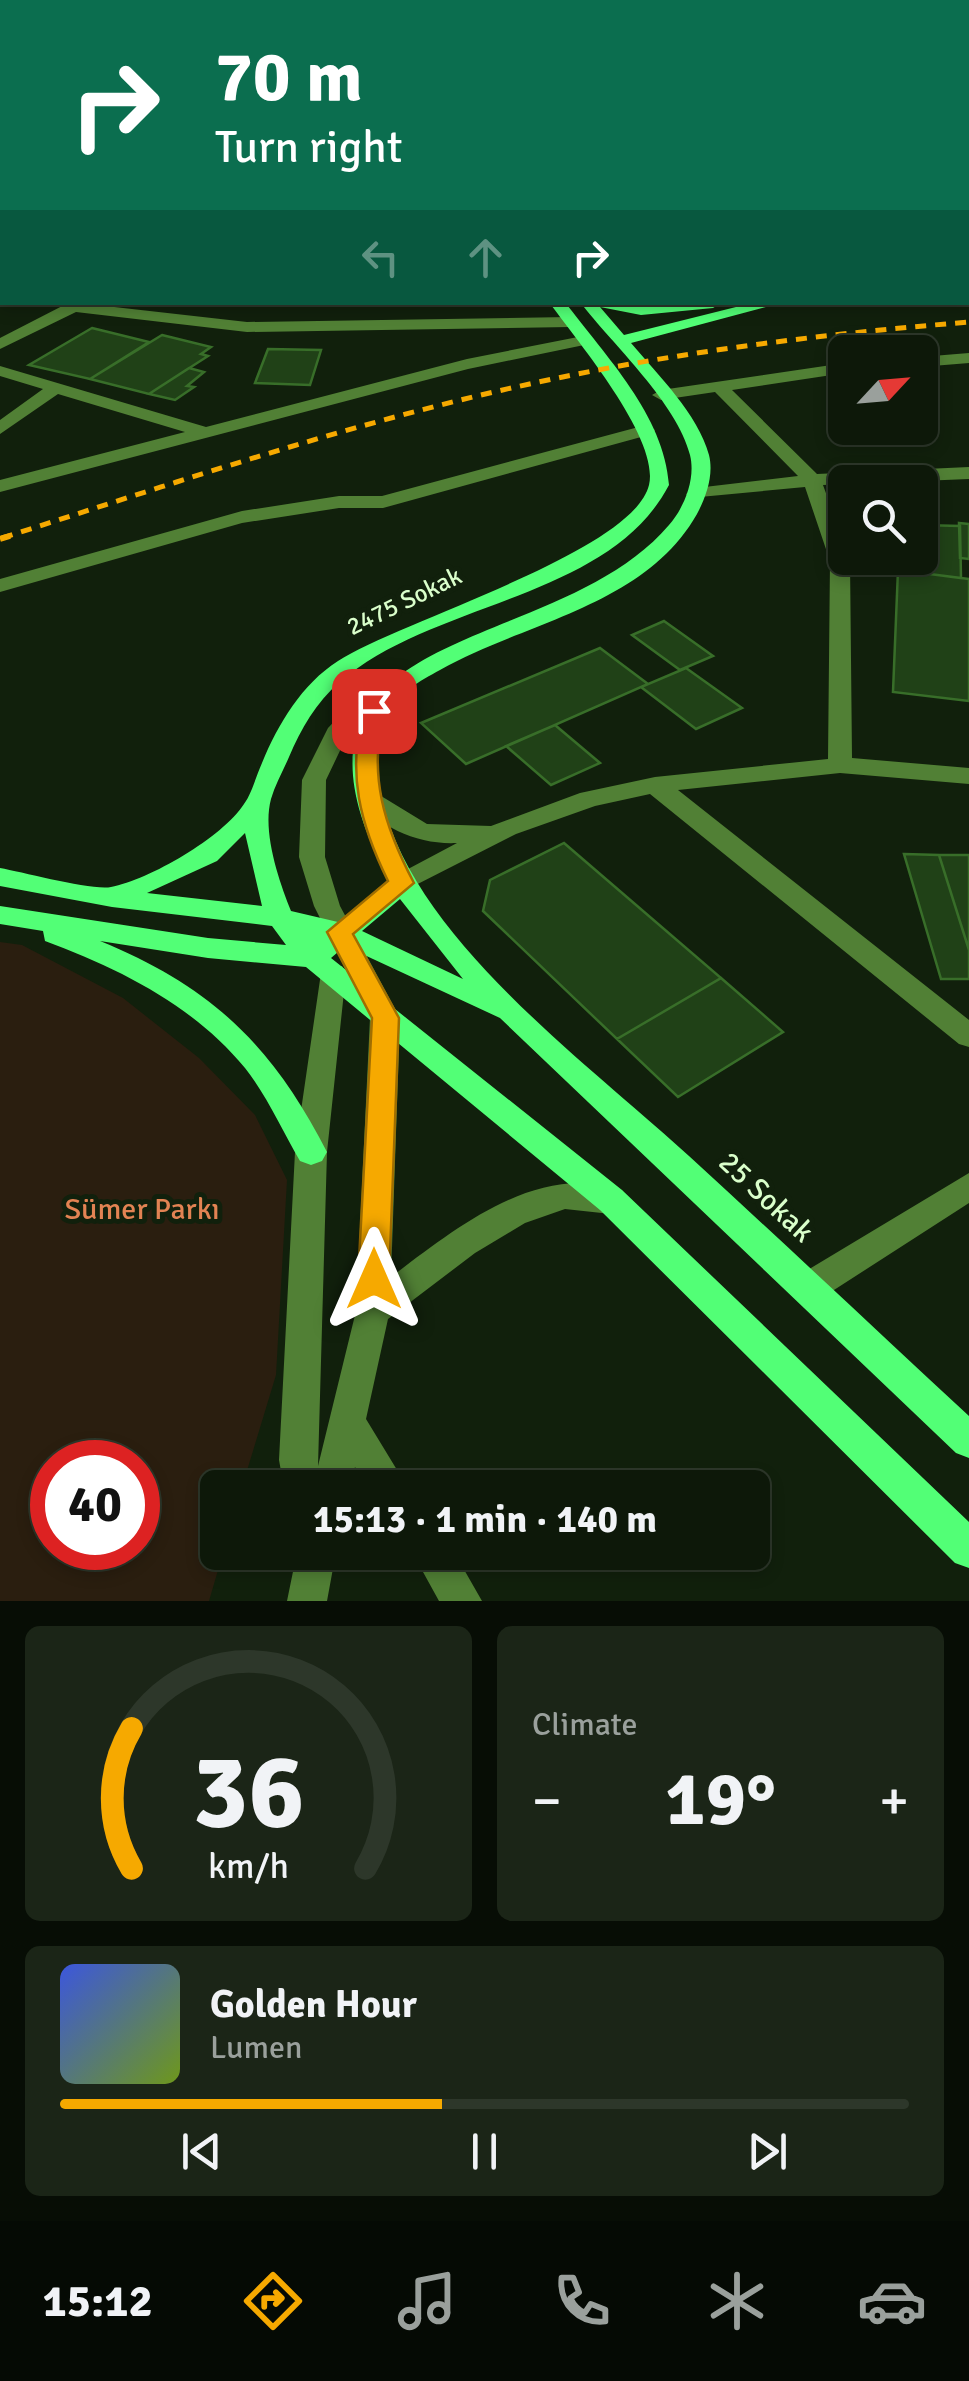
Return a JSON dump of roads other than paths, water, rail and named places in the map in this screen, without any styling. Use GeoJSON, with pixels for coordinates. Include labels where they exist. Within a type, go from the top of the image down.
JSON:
{"type":"FeatureCollection","features":[{"type":"Feature","properties":{"kind":"main road","name":"2475 Sokak"},"geometry":{"type":"LineString","coordinates":[[256,806],[288,728],[342,668],[383,642],[579,560],[635,526],[659,486],[652,439],[558,305]]}},
{"type":"Feature","properties":{"kind":"main road"},"geometry":{"type":"LineString","coordinates":[[508,1012],[402,883],[377,835],[368,796],[364,747],[374,711],[394,689],[434,664],[606,587],[663,546],[694,506],[701,457],[661,394],[590,305]]}},
{"type":"Feature","properties":{"kind":"main road"},"geometry":{"type":"LineString","coordinates":[[615,305],[641,310],[689,305]]}},
{"type":"Feature","properties":{"kind":"main road"},"geometry":{"type":"LineString","coordinates":[[619,341],[765,305]]}},
{"type":"Feature","properties":{"kind":"main road"},"geometry":{"type":"LineString","coordinates":[[112,898],[208,856],[256,806]]}},
{"type":"Feature","properties":{"kind":"main road"},"geometry":{"type":"LineString","coordinates":[[256,806],[263,856],[280,918],[323,966],[611,1200],[969,1549]]}},
{"type":"Feature","properties":{"kind":"main road"},"geometry":{"type":"LineString","coordinates":[[0,877],[112,898],[280,918],[340,932],[508,1012]]}},
{"type":"Feature","properties":{"kind":"main road"},"geometry":{"type":"LineString","coordinates":[[323,966],[340,932],[402,883]]}},
{"type":"Feature","properties":{"kind":"main road"},"geometry":{"type":"LineString","coordinates":[[2,915],[323,966]]}},
{"type":"Feature","properties":{"kind":"main road"},"geometry":{"type":"LineString","coordinates":[[2,915],[149,974],[217,1019],[257,1061],[310,1152]]}},
{"type":"Feature","properties":{"kind":"main road","name":"25 Sokak"},"geometry":{"type":"LineString","coordinates":[[508,1012],[969,1441]]}},
{"type":"Feature","properties":{"kind":"street"},"geometry":{"type":"LineString","coordinates":[[0,344],[80,305],[247,327],[570,322]]}},
{"type":"Feature","properties":{"kind":"street"},"geometry":{"type":"LineString","coordinates":[[247,327],[251,305]]}},
{"type":"Feature","properties":{"kind":"street"},"geometry":{"type":"LineString","coordinates":[[0,486],[466,364],[583,341]]}},
{"type":"Feature","properties":{"kind":"street"},"geometry":{"type":"LineString","coordinates":[[938,361],[969,358]]}},
{"type":"Feature","properties":{"kind":"street"},"geometry":{"type":"LineString","coordinates":[[0,370],[201,431]]}},
{"type":"Feature","properties":{"kind":"street"},"geometry":{"type":"LineString","coordinates":[[661,394],[828,370]]}},
{"type":"Feature","properties":{"kind":"street"},"geometry":{"type":"LineString","coordinates":[[0,428],[58,386]]}},
{"type":"Feature","properties":{"kind":"street"},"geometry":{"type":"LineString","coordinates":[[718,386],[812,480],[840,561],[840,766]]}},
{"type":"Feature","properties":{"kind":"street"},"geometry":{"type":"LineString","coordinates":[[0,586],[269,512],[351,500],[384,502],[646,430]]}},
{"type":"Feature","properties":{"kind":"street"},"geometry":{"type":"LineString","coordinates":[[696,494],[812,480],[969,473]]}},
{"type":"Feature","properties":{"kind":"street"},"geometry":{"type":"LineString","coordinates":[[335,1470],[373,1310],[386,1018],[340,932],[312,857],[314,780],[336,733],[371,702],[394,689]]}},
{"type":"Feature","properties":{"kind":"street"},"geometry":{"type":"LineString","coordinates":[[402,883],[507,828],[590,799],[655,786],[840,766],[969,776]]}},
{"type":"Feature","properties":{"kind":"street"},"geometry":{"type":"LineString","coordinates":[[655,786],[969,1036]]}},
{"type":"Feature","properties":{"kind":"street"},"geometry":{"type":"LineString","coordinates":[[368,796],[387,816],[418,833],[462,836],[507,828]]}},
{"type":"Feature","properties":{"kind":"street"},"geometry":{"type":"LineString","coordinates":[[300,1470],[310,1152],[323,966]]}},
{"type":"Feature","properties":{"kind":"street"},"geometry":{"type":"LineString","coordinates":[[808,1288],[969,1186]]}},
{"type":"Feature","properties":{"kind":"street"},"geometry":{"type":"LineString","coordinates":[[373,1310],[474,1238],[541,1202],[570,1195],[611,1200]]}},
{"type":"Feature","properties":{"kind":"street"},"geometry":{"type":"LineString","coordinates":[[345,1419],[378,1470]]}},
{"type":"Feature","properties":{"kind":"street"},"geometry":{"type":"LineString","coordinates":[[307,1601],[313,1570]]}},
{"type":"Feature","properties":{"kind":"street"},"geometry":{"type":"LineString","coordinates":[[442,1570],[462,1601]]}},
{"type":"Feature","properties":{"kind":"railway"},"geometry":{"type":"LineString","coordinates":[[2,538],[333,434],[534,383],[750,345],[969,322]]}},
{"type":"Feature","properties":{"kind":"railway"},"geometry":{"type":"LineString","coordinates":[[0,539],[10,536]]}},
{"type":"Feature","properties":{"kind":"park label","name":"Sümer Parkı"},"geometry":{"type":"Point","coordinates":[142,1209]}}]}
